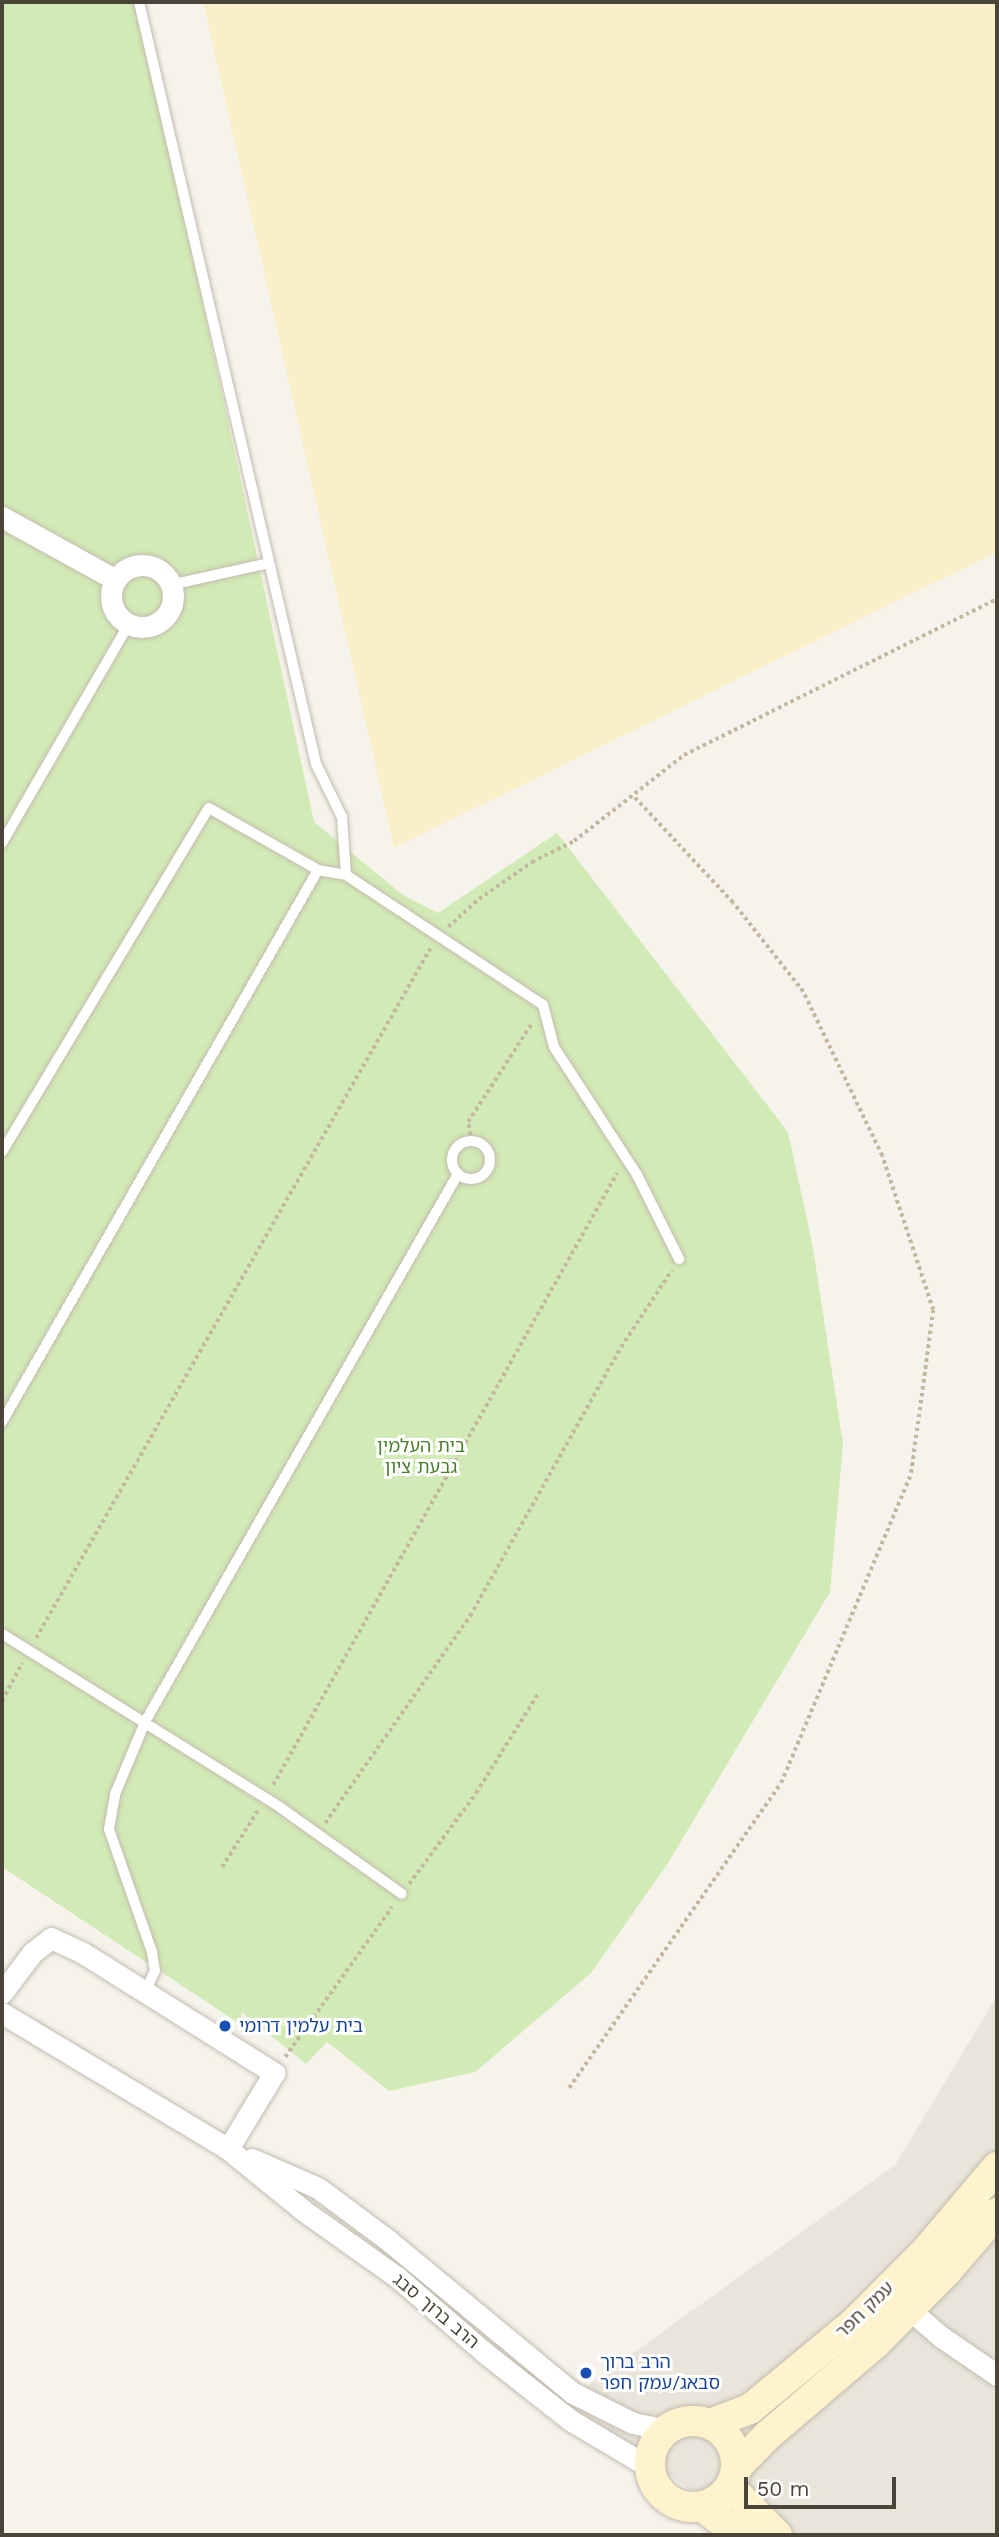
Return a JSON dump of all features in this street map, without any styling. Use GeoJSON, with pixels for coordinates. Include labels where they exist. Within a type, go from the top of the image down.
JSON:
{"type":"FeatureCollection","features":[{"type":"Feature","properties":{"kind":"street"},"geometry":{"type":"LineString","coordinates":[[2,517],[116,580]]}},
{"type":"Feature","properties":{"kind":"street"},"geometry":{"type":"LineString","coordinates":[[147,566],[157,570],[170,585],[172,604],[161,621],[149,626],[129,624],[116,614],[111,600],[116,580],[125,571],[147,566]]}},
{"type":"Feature","properties":{"kind":"street"},"geometry":{"type":"LineString","coordinates":[[2,1993],[32,1953],[51,1938],[145,1992],[274,2073],[228,2149]]}},
{"type":"Feature","properties":{"kind":"street","name":"הרב ברוך סבג"},"geometry":{"type":"LineString","coordinates":[[2,2013],[228,2149],[318,2188],[390,2241],[573,2393],[633,2423],[666,2430]]}},
{"type":"Feature","properties":{"kind":"street","name":"הרב ברוך סבג"},"geometry":{"type":"LineString","coordinates":[[228,2149],[304,2211],[397,2277],[485,2353],[570,2420],[649,2467]]}},
{"type":"Feature","properties":{"kind":"street","name":"עמק חפר"},"geometry":{"type":"LineString","coordinates":[[710,2424],[750,2409],[854,2323],[926,2251],[997,2167]]}},
{"type":"Feature","properties":{"kind":"street","name":"עמק חפר"},"geometry":{"type":"LineString","coordinates":[[733,2478],[767,2436],[876,2343],[997,2213]]}},
{"type":"Feature","properties":{"kind":"street"},"geometry":{"type":"LineString","coordinates":[[909,2309],[940,2336],[997,2375]]}},
{"type":"Feature","properties":{"kind":"street"},"geometry":{"type":"LineString","coordinates":[[687,2421],[710,2424],[727,2437],[733,2447],[733,2478],[723,2496],[703,2507],[691,2508],[668,2501],[654,2484],[649,2467],[653,2446],[666,2430],[687,2421]]}},
{"type":"Feature","properties":{"kind":"street"},"geometry":{"type":"LineString","coordinates":[[733,2478],[778,2535]]}},
{"type":"Feature","properties":{"kind":"street"},"geometry":{"type":"LineString","coordinates":[[703,2507],[739,2535]]}},
{"type":"Feature","properties":{"kind":"lane"},"geometry":{"type":"LineString","coordinates":[[139,2],[316,764],[342,817],[346,875]]}},
{"type":"Feature","properties":{"kind":"lane"},"geometry":{"type":"LineString","coordinates":[[170,585],[269,563]]}},
{"type":"Feature","properties":{"kind":"lane"},"geometry":{"type":"LineString","coordinates":[[2,843],[129,624]]}},
{"type":"Feature","properties":{"kind":"lane"},"geometry":{"type":"LineString","coordinates":[[2,1152],[209,808],[318,870],[346,875],[543,1005],[554,1047],[626,1158],[679,1259]]}},
{"type":"Feature","properties":{"kind":"lane"},"geometry":{"type":"LineString","coordinates":[[2,1422],[318,870]]}},
{"type":"Feature","properties":{"kind":"lane"},"geometry":{"type":"LineString","coordinates":[[471,1142],[486,1150],[488,1167],[475,1178],[458,1174],[452,1163],[459,1145],[471,1142]]}},
{"type":"Feature","properties":{"kind":"lane"},"geometry":{"type":"LineString","coordinates":[[145,1992],[155,1971],[152,1952],[109,1829],[116,1794],[146,1720],[458,1174]]}},
{"type":"Feature","properties":{"kind":"lane"},"geometry":{"type":"LineString","coordinates":[[2,1634],[146,1720],[266,1798],[402,1894]]}},
{"type":"Feature","properties":{"kind":"path"},"geometry":{"type":"LineString","coordinates":[[2,1701],[437,937],[479,899],[532,862],[574,841],[684,755],[997,599]]}},
{"type":"Feature","properties":{"kind":"path"},"geometry":{"type":"LineString","coordinates":[[569,2088],[781,1783],[911,1473],[933,1310],[882,1156],[803,992],[733,903],[633,796]]}},
{"type":"Feature","properties":{"kind":"path"},"geometry":{"type":"LineString","coordinates":[[471,1142],[468,1122],[543,1005]]}},
{"type":"Feature","properties":{"kind":"path"},"geometry":{"type":"LineString","coordinates":[[222,1867],[266,1798],[626,1158]]}},
{"type":"Feature","properties":{"kind":"path"},"geometry":{"type":"LineString","coordinates":[[318,1834],[470,1616],[621,1347],[679,1259]]}},
{"type":"Feature","properties":{"kind":"shaded area"},"geometry":{"type":"Polygon","coordinates":[[[997,1996],[997,2535],[754,2535],[565,2402],[895,2165],[997,1996]]]}},
{"type":"Feature","properties":{"kind":"green space","name":"בית העלמין גבעת ציון"},"geometry":{"type":"Polygon","coordinates":[[[2,2],[138,2],[314,822],[403,895],[438,913],[557,833],[788,1132],[813,1248],[843,1444],[830,1592],[668,1863],[591,1973],[475,2072],[389,2091],[327,2042],[306,2064],[242,2012],[240,2024],[2,1867],[2,2]]]}},
{"type":"Feature","properties":{"kind":"sand"},"geometry":{"type":"Polygon","coordinates":[[[203,2],[997,2],[997,552],[394,848],[203,2]]]}},
{"type":"Feature","properties":{"kind":"place","name":"בית עלמין דרומי"},"geometry":{"type":"Point","coordinates":[225,2026]}},
{"type":"Feature","properties":{"kind":"place","name":"הרב ברוך סבאג/עמק חפר"},"geometry":{"type":"Point","coordinates":[586,2373]}}]}
